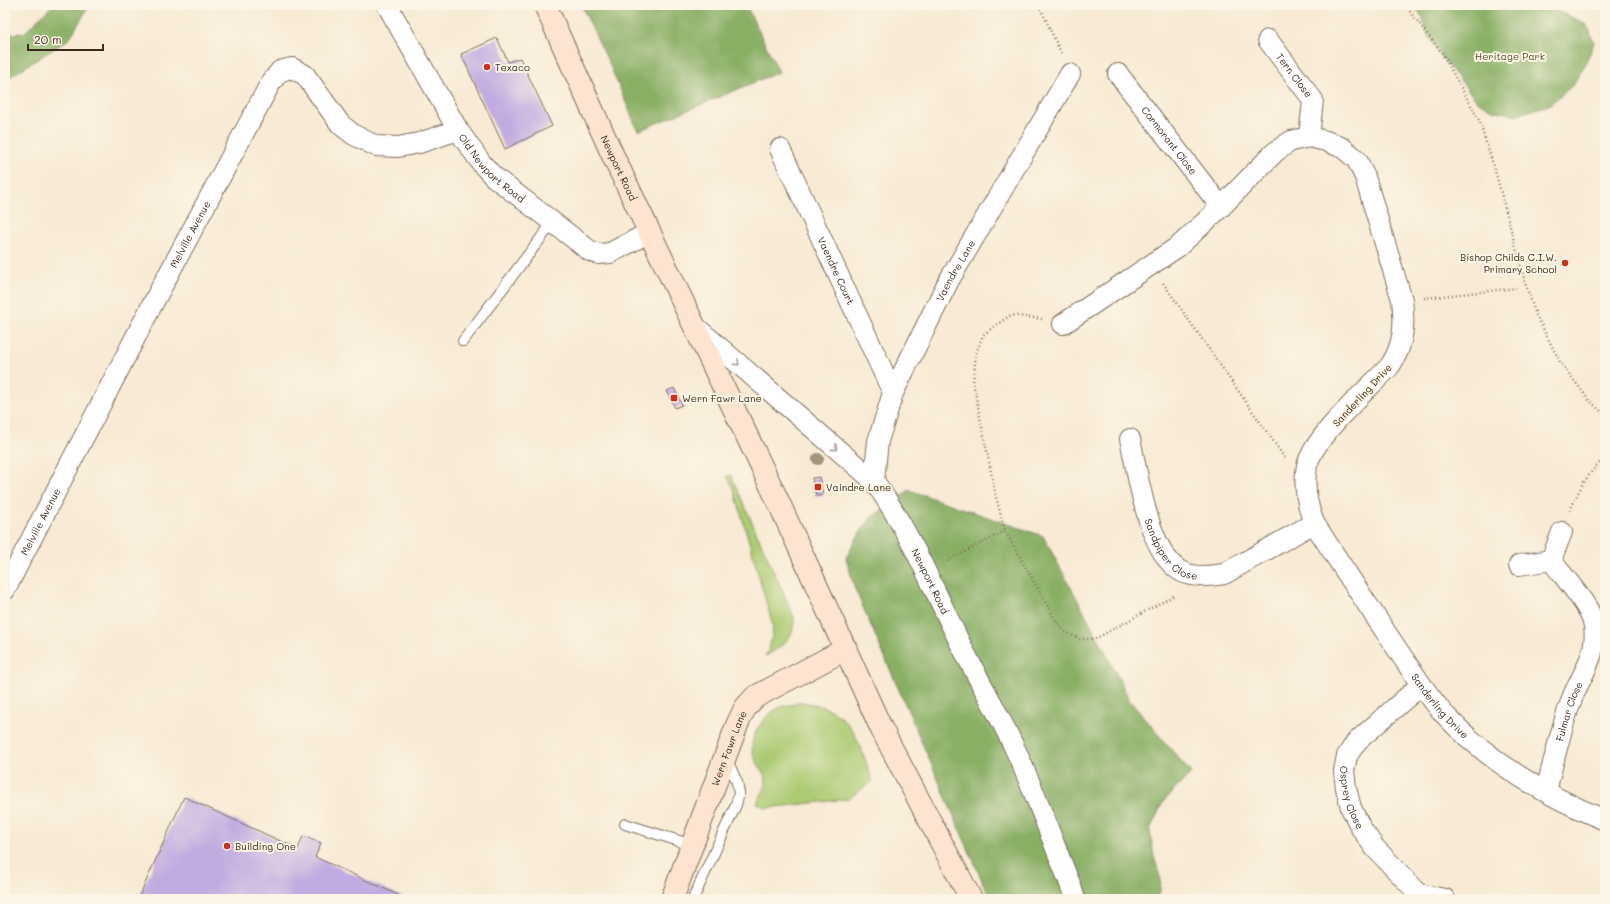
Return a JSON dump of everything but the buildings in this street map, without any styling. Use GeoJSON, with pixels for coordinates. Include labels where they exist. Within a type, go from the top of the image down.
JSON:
{"type":"FeatureCollection","features":[{"type":"Feature","properties":{"kind":"main road","name":"Newport Road"},"geometry":{"type":"LineString","coordinates":[[545,5],[650,232],[697,328],[882,730],[971,899]]}},
{"type":"Feature","properties":{"kind":"main road","name":"Wern Fawr Lane"},"geometry":{"type":"LineString","coordinates":[[672,899],[737,725],[745,708],[755,697],[846,649]]}},
{"type":"Feature","properties":{"kind":"street","name":"Old Newport Road"},"geometry":{"type":"LineString","coordinates":[[387,5],[458,130],[482,164],[494,177],[590,251],[599,254],[610,253],[650,232]]}},
{"type":"Feature","properties":{"kind":"street","name":"Tern Close"},"geometry":{"type":"LineString","coordinates":[[1268,40],[1313,100],[1309,137]]}},
{"type":"Feature","properties":{"kind":"street","name":"Melville Avenue"},"geometry":{"type":"LineString","coordinates":[[5,590],[151,307],[270,84],[280,71],[292,68],[305,75],[341,125],[354,135],[376,146],[398,147],[419,143],[458,130]]}},
{"type":"Feature","properties":{"kind":"street","name":"Vaendre Lane"},"geometry":{"type":"LineString","coordinates":[[874,481],[878,441],[893,393],[948,282],[1070,74]]}},
{"type":"Feature","properties":{"kind":"street","name":"Cormorant Close"},"geometry":{"type":"LineString","coordinates":[[1118,74],[1221,208]]}},
{"type":"Feature","properties":{"kind":"street","name":"Sanderling Drive"},"geometry":{"type":"LineString","coordinates":[[1063,324],[1179,246],[1221,208],[1275,152],[1291,141],[1309,137],[1326,141],[1343,148],[1357,160],[1365,177],[1402,300],[1404,319],[1402,341],[1398,354],[1390,366],[1324,434],[1307,465],[1305,486],[1308,507],[1314,523],[1422,685],[1443,713],[1491,756],[1581,810],[1605,820]]}},
{"type":"Feature","properties":{"kind":"street","name":"Vaendre Court"},"geometry":{"type":"LineString","coordinates":[[780,149],[893,393]]}},
{"type":"Feature","properties":{"kind":"street","name":"Newport Road"},"geometry":{"type":"LineString","coordinates":[[697,328],[874,481],[895,514],[964,652],[1015,749],[1075,899]]}},
{"type":"Feature","properties":{"kind":"street","name":"Sandpiper Close"},"geometry":{"type":"LineString","coordinates":[[1130,439],[1147,515],[1159,546],[1167,559],[1182,571],[1197,576],[1209,577],[1224,574],[1314,523]]}},
{"type":"Feature","properties":{"kind":"street"},"geometry":{"type":"LineString","coordinates":[[1519,565],[1551,560],[1562,532]]}},
{"type":"Feature","properties":{"kind":"street","name":"Fulmar Close"},"geometry":{"type":"LineString","coordinates":[[1546,790],[1565,720],[1575,692],[1585,673],[1599,633],[1586,607],[1551,560]]}},
{"type":"Feature","properties":{"kind":"street","name":"Osprey Close"},"geometry":{"type":"LineString","coordinates":[[1422,685],[1356,742],[1347,756],[1344,771],[1351,808],[1361,828],[1375,848],[1419,894],[1445,899]]}},
{"type":"Feature","properties":{"kind":"lane"},"geometry":{"type":"LineString","coordinates":[[463,341],[553,222]]}},
{"type":"Feature","properties":{"kind":"lane"},"geometry":{"type":"LineString","coordinates":[[693,899],[736,805],[740,793],[737,782],[725,757]]}},
{"type":"Feature","properties":{"kind":"lane"},"geometry":{"type":"LineString","coordinates":[[625,824],[692,845]]}},
{"type":"Feature","properties":{"kind":"path"},"geometry":{"type":"LineString","coordinates":[[1039,5],[1070,74]]}},
{"type":"Feature","properties":{"kind":"path"},"geometry":{"type":"LineString","coordinates":[[1405,5],[1442,53],[1479,120],[1496,174],[1526,286],[1536,315],[1560,362],[1589,400],[1605,415]]}},
{"type":"Feature","properties":{"kind":"path"},"geometry":{"type":"LineString","coordinates":[[1151,265],[1305,486]]}},
{"type":"Feature","properties":{"kind":"path"},"geometry":{"type":"LineString","coordinates":[[1402,300],[1516,288]]}},
{"type":"Feature","properties":{"kind":"path"},"geometry":{"type":"LineString","coordinates":[[1063,324],[1011,315],[996,324],[983,335],[976,353],[973,382],[996,496],[1005,532],[1054,619],[1064,631],[1078,639],[1095,639],[1178,593],[1197,576]]}},
{"type":"Feature","properties":{"kind":"path"},"geometry":{"type":"LineString","coordinates":[[1562,532],[1580,488],[1605,458]]}},
{"type":"Feature","properties":{"kind":"path"},"geometry":{"type":"LineString","coordinates":[[925,572],[1005,532]]}},
{"type":"Feature","properties":{"kind":"green space"},"geometry":{"type":"Polygon","coordinates":[[[53,5],[90,5],[69,39],[5,80],[5,34],[24,33],[53,5]]]}},
{"type":"Feature","properties":{"kind":"green space"},"geometry":{"type":"Polygon","coordinates":[[[581,5],[746,5],[779,72],[638,131],[608,61],[581,5]]]}},
{"type":"Feature","properties":{"kind":"green space","name":"Heritage Park"},"geometry":{"type":"Polygon","coordinates":[[[1412,5],[1548,5],[1556,11],[1583,22],[1589,29],[1594,43],[1585,65],[1572,86],[1549,105],[1515,115],[1492,110],[1476,100],[1444,60],[1427,34],[1423,18],[1412,5]]]}},
{"type":"Feature","properties":{"kind":"green space"},"geometry":{"type":"Polygon","coordinates":[[[731,475],[794,617],[793,630],[787,640],[784,644],[765,656],[772,638],[773,626],[734,489],[727,476],[731,475]]]}},
{"type":"Feature","properties":{"kind":"green space"},"geometry":{"type":"Polygon","coordinates":[[[909,490],[1043,536],[1101,643],[1130,701],[1191,773],[1163,802],[1150,830],[1154,857],[1161,880],[1159,899],[990,899],[855,589],[846,558],[859,534],[871,518],[909,490]]]}},
{"type":"Feature","properties":{"kind":"green space"},"geometry":{"type":"Polygon","coordinates":[[[800,702],[818,705],[832,711],[842,718],[857,739],[873,781],[848,799],[766,808],[757,803],[764,789],[766,780],[764,773],[753,754],[752,747],[755,733],[764,720],[775,710],[800,702]]]}},
{"type":"Feature","properties":{"kind":"place","name":"Texaco"},"geometry":{"type":"Point","coordinates":[487,67]}},
{"type":"Feature","properties":{"kind":"place","name":"Bishop Childs C.I.W. Primary School"},"geometry":{"type":"Point","coordinates":[1565,263]}},
{"type":"Feature","properties":{"kind":"place","name":"Wern Fawr Lane"},"geometry":{"type":"Point","coordinates":[674,398]}},
{"type":"Feature","properties":{"kind":"place","name":"Vaindre Lane"},"geometry":{"type":"Point","coordinates":[818,487]}},
{"type":"Feature","properties":{"kind":"place","name":"Building One"},"geometry":{"type":"Point","coordinates":[227,846]}}]}
